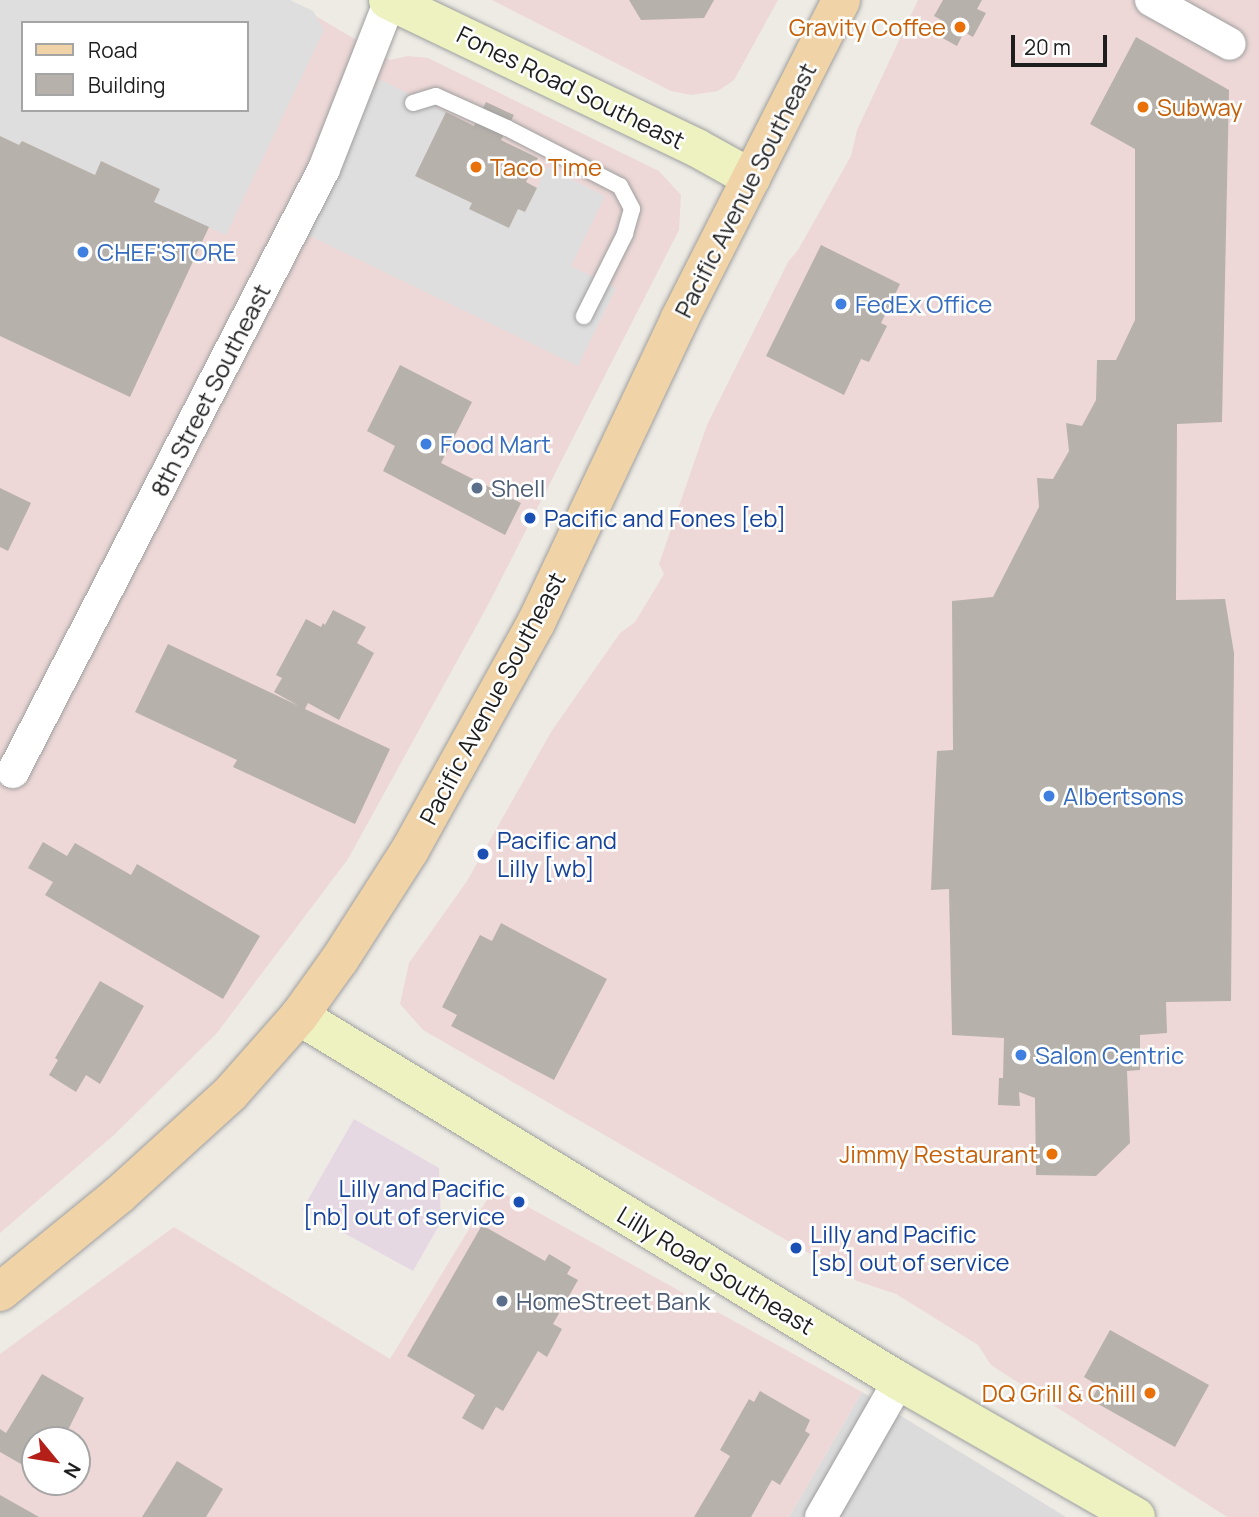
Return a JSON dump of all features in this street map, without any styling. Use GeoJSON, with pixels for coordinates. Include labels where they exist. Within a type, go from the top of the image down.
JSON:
{"type":"FeatureCollection","features":[{"type":"Feature","properties":{"kind":"main road","name":"Pacific Avenue Southeast"},"geometry":{"type":"LineString","coordinates":[[0,1292],[156,1163],[230,1094],[299,1016],[340,960],[410,850],[524,645],[663,354],[841,0]]}},
{"type":"Feature","properties":{"kind":"street","name":"Fones Road Southeast"},"geometry":{"type":"LineString","coordinates":[[389,0],[697,148],[751,178]]}},
{"type":"Feature","properties":{"kind":"street","name":"8th Street Southeast"},"geometry":{"type":"LineString","coordinates":[[13,772],[324,169],[389,0]]}},
{"type":"Feature","properties":{"kind":"street"},"geometry":{"type":"LineString","coordinates":[[1150,0],[1230,44]]}},
{"type":"Feature","properties":{"kind":"street","name":"Lilly Road Southeast"},"geometry":{"type":"LineString","coordinates":[[299,1016],[900,1381],[1136,1517]]}},
{"type":"Feature","properties":{"kind":"street"},"geometry":{"type":"LineString","coordinates":[[821,1517],[900,1381]]}},
{"type":"Feature","properties":{"kind":"lane"},"geometry":{"type":"LineString","coordinates":[[413,103],[436,96],[507,128],[621,186],[632,209],[625,234],[584,316]]}},
{"type":"Feature","properties":{"kind":"shaded area"},"geometry":{"type":"Polygon","coordinates":[[[0,0],[289,0],[390,60],[408,56],[428,58],[659,171],[681,195],[679,230],[488,605],[348,859],[217,1033],[114,1135],[0,1233],[0,0]]]}},
{"type":"Feature","properties":{"kind":"shaded area"},"geometry":{"type":"Polygon","coordinates":[[[0,0],[290,0],[313,11],[324,30],[226,235],[154,202],[160,189],[102,161],[95,175],[22,141],[19,145],[0,136],[0,0]]]}},
{"type":"Feature","properties":{"kind":"shaded area"},"geometry":{"type":"Polygon","coordinates":[[[492,0],[778,0],[734,80],[718,91],[691,95],[671,91],[492,0]]]}},
{"type":"Feature","properties":{"kind":"shaded area"},"geometry":{"type":"Polygon","coordinates":[[[918,0],[1259,0],[1259,1517],[1227,1517],[991,1365],[978,1345],[896,1294],[857,1281],[423,1030],[400,1004],[409,963],[467,881],[551,732],[620,633],[635,622],[664,574],[659,564],[707,425],[788,262],[798,250],[851,156],[857,130],[918,0]]]}},
{"type":"Feature","properties":{"kind":"shaded area"},"geometry":{"type":"Polygon","coordinates":[[[379,79],[446,112],[415,176],[472,203],[469,209],[518,209],[525,212],[547,167],[605,196],[571,266],[616,288],[578,366],[304,233],[379,79]]]}},
{"type":"Feature","properties":{"kind":"shaded area"},"geometry":{"type":"Polygon","coordinates":[[[354,1119],[439,1168],[441,1222],[413,1271],[302,1210],[354,1119]]]}},
{"type":"Feature","properties":{"kind":"shaded area"},"geometry":{"type":"Polygon","coordinates":[[[494,1188],[862,1392],[789,1517],[0,1517],[0,1354],[174,1227],[390,1359],[494,1188]]]}},
{"type":"Feature","properties":{"kind":"shaded area"},"geometry":{"type":"Polygon","coordinates":[[[862,1392],[1066,1517],[789,1517],[862,1392]]]}},
{"type":"Feature","properties":{"kind":"building"},"geometry":{"type":"Polygon","coordinates":[[[629,0],[714,0],[704,18],[641,20],[629,0]]]}},
{"type":"Feature","properties":{"kind":"building","name":"Gravity Coffee"},"geometry":{"type":"Polygon","coordinates":[[[943,0],[982,0],[977,9],[986,13],[973,37],[964,32],[957,46],[937,35],[945,22],[934,16],[943,0]]]}},
{"type":"Feature","properties":{"kind":"building"},"geometry":{"type":"Polygon","coordinates":[[[1136,37],[1229,90],[1222,422],[1177,424],[1176,600],[1225,599],[1234,653],[1231,1001],[1166,1002],[1167,1033],[1140,1035],[1140,1070],[1127,1071],[1130,1143],[1096,1176],[1036,1175],[1035,1098],[1019,1092],[1020,1106],[998,1105],[999,1078],[1003,1078],[1004,1038],[952,1035],[949,889],[931,890],[937,751],[953,750],[952,601],[993,597],[1039,507],[1037,478],[1053,479],[1069,451],[1066,423],[1082,426],[1096,400],[1097,360],[1116,360],[1135,320],[1135,149],[1090,124],[1136,37]]]}},
{"type":"Feature","properties":{"kind":"building","name":"Taco Time"},"geometry":{"type":"Polygon","coordinates":[[[486,102],[514,115],[501,140],[538,158],[526,182],[537,188],[525,212],[518,209],[509,228],[469,209],[472,203],[415,176],[446,112],[474,126],[486,102]]]}},
{"type":"Feature","properties":{"kind":"building"},"geometry":{"type":"Polygon","coordinates":[[[0,136],[19,145],[22,141],[95,175],[101,161],[160,189],[154,202],[209,227],[130,397],[0,336],[0,136]]]}},
{"type":"Feature","properties":{"kind":"building","name":"FedEx Office"},"geometry":{"type":"Polygon","coordinates":[[[821,245],[900,284],[881,323],[887,326],[869,362],[861,359],[844,395],[766,356],[821,245]]]}},
{"type":"Feature","properties":{"kind":"building"},"geometry":{"type":"Polygon","coordinates":[[[400,365],[472,402],[441,463],[521,503],[505,535],[383,471],[395,446],[367,431],[400,365]]]}},
{"type":"Feature","properties":{"kind":"building"},"geometry":{"type":"Polygon","coordinates":[[[0,488],[31,503],[8,551],[0,547],[0,488]]]}},
{"type":"Feature","properties":{"kind":"building"},"geometry":{"type":"Polygon","coordinates":[[[333,610],[366,627],[357,643],[374,653],[339,720],[308,703],[305,709],[390,749],[355,824],[233,767],[237,760],[135,712],[168,644],[299,706],[274,692],[282,678],[276,675],[306,619],[321,627],[323,623],[325,625],[333,610]]]}},
{"type":"Feature","properties":{"kind":"building"},"geometry":{"type":"Polygon","coordinates":[[[43,842],[67,856],[75,843],[131,875],[137,864],[260,936],[223,999],[45,895],[53,882],[28,868],[43,842]]]}},
{"type":"Feature","properties":{"kind":"building"},"geometry":{"type":"Polygon","coordinates":[[[501,923],[607,979],[554,1080],[451,1026],[457,1015],[442,1007],[480,935],[492,941],[501,923]]]}},
{"type":"Feature","properties":{"kind":"building"},"geometry":{"type":"Polygon","coordinates":[[[100,981],[144,1006],[100,1084],[86,1075],[76,1092],[49,1075],[58,1060],[55,1058],[100,981]]]}},
{"type":"Feature","properties":{"kind":"building"},"geometry":{"type":"Polygon","coordinates":[[[482,1225],[545,1261],[549,1254],[571,1267],[567,1274],[578,1280],[553,1324],[562,1329],[547,1357],[538,1351],[503,1411],[496,1407],[483,1430],[462,1418],[475,1395],[407,1356],[482,1225]]]}},
{"type":"Feature","properties":{"kind":"building","name":"DQ Grill & Chill"},"geometry":{"type":"Polygon","coordinates":[[[1110,1330],[1209,1385],[1175,1447],[1091,1400],[1099,1386],[1084,1377],[1110,1330]]]}},
{"type":"Feature","properties":{"kind":"building"},"geometry":{"type":"Polygon","coordinates":[[[42,1374],[84,1398],[70,1426],[21,1426],[21,1464],[0,1452],[0,1429],[6,1433],[42,1374]]]}},
{"type":"Feature","properties":{"kind":"building"},"geometry":{"type":"Polygon","coordinates":[[[760,1391],[810,1420],[805,1431],[810,1434],[780,1485],[772,1480],[751,1517],[694,1517],[730,1456],[720,1450],[749,1399],[754,1402],[760,1391]]]}},
{"type":"Feature","properties":{"kind":"building"},"geometry":{"type":"Polygon","coordinates":[[[177,1461],[223,1489],[206,1517],[142,1517],[177,1461]]]}},
{"type":"Feature","properties":{"kind":"building"},"geometry":{"type":"Polygon","coordinates":[[[0,1495],[39,1517],[0,1517],[0,1495]]]}},
{"type":"Feature","properties":{"kind":"place","name":"Gravity Coffee"},"geometry":{"type":"Point","coordinates":[960,27]}},
{"type":"Feature","properties":{"kind":"place","name":"Subway"},"geometry":{"type":"Point","coordinates":[1143,107]}},
{"type":"Feature","properties":{"kind":"place","name":"Taco Time"},"geometry":{"type":"Point","coordinates":[476,167]}},
{"type":"Feature","properties":{"kind":"place","name":"CHEF'STORE"},"geometry":{"type":"Point","coordinates":[83,252]}},
{"type":"Feature","properties":{"kind":"place","name":"FedEx Office"},"geometry":{"type":"Point","coordinates":[841,304]}},
{"type":"Feature","properties":{"kind":"place","name":"Food Mart"},"geometry":{"type":"Point","coordinates":[426,444]}},
{"type":"Feature","properties":{"kind":"place","name":"Shell"},"geometry":{"type":"Point","coordinates":[477,488]}},
{"type":"Feature","properties":{"kind":"place","name":"Pacific and Fones [eb]"},"geometry":{"type":"Point","coordinates":[530,518]}},
{"type":"Feature","properties":{"kind":"place","name":"Albertsons"},"geometry":{"type":"Point","coordinates":[1049,796]}},
{"type":"Feature","properties":{"kind":"place","name":"Pacific and Lilly [wb]"},"geometry":{"type":"Point","coordinates":[483,854]}},
{"type":"Feature","properties":{"kind":"place","name":"Salon Centric"},"geometry":{"type":"Point","coordinates":[1021,1055]}},
{"type":"Feature","properties":{"kind":"place","name":"Jimmy Restaurant"},"geometry":{"type":"Point","coordinates":[1052,1154]}},
{"type":"Feature","properties":{"kind":"place","name":"Lilly and Pacific [nb] out of service"},"geometry":{"type":"Point","coordinates":[519,1202]}},
{"type":"Feature","properties":{"kind":"place","name":"Lilly and Pacific [sb] out of service"},"geometry":{"type":"Point","coordinates":[796,1248]}},
{"type":"Feature","properties":{"kind":"place","name":"HomeStreet Bank"},"geometry":{"type":"Point","coordinates":[502,1301]}},
{"type":"Feature","properties":{"kind":"place","name":"DQ Grill & Chill"},"geometry":{"type":"Point","coordinates":[1150,1393]}}]}
